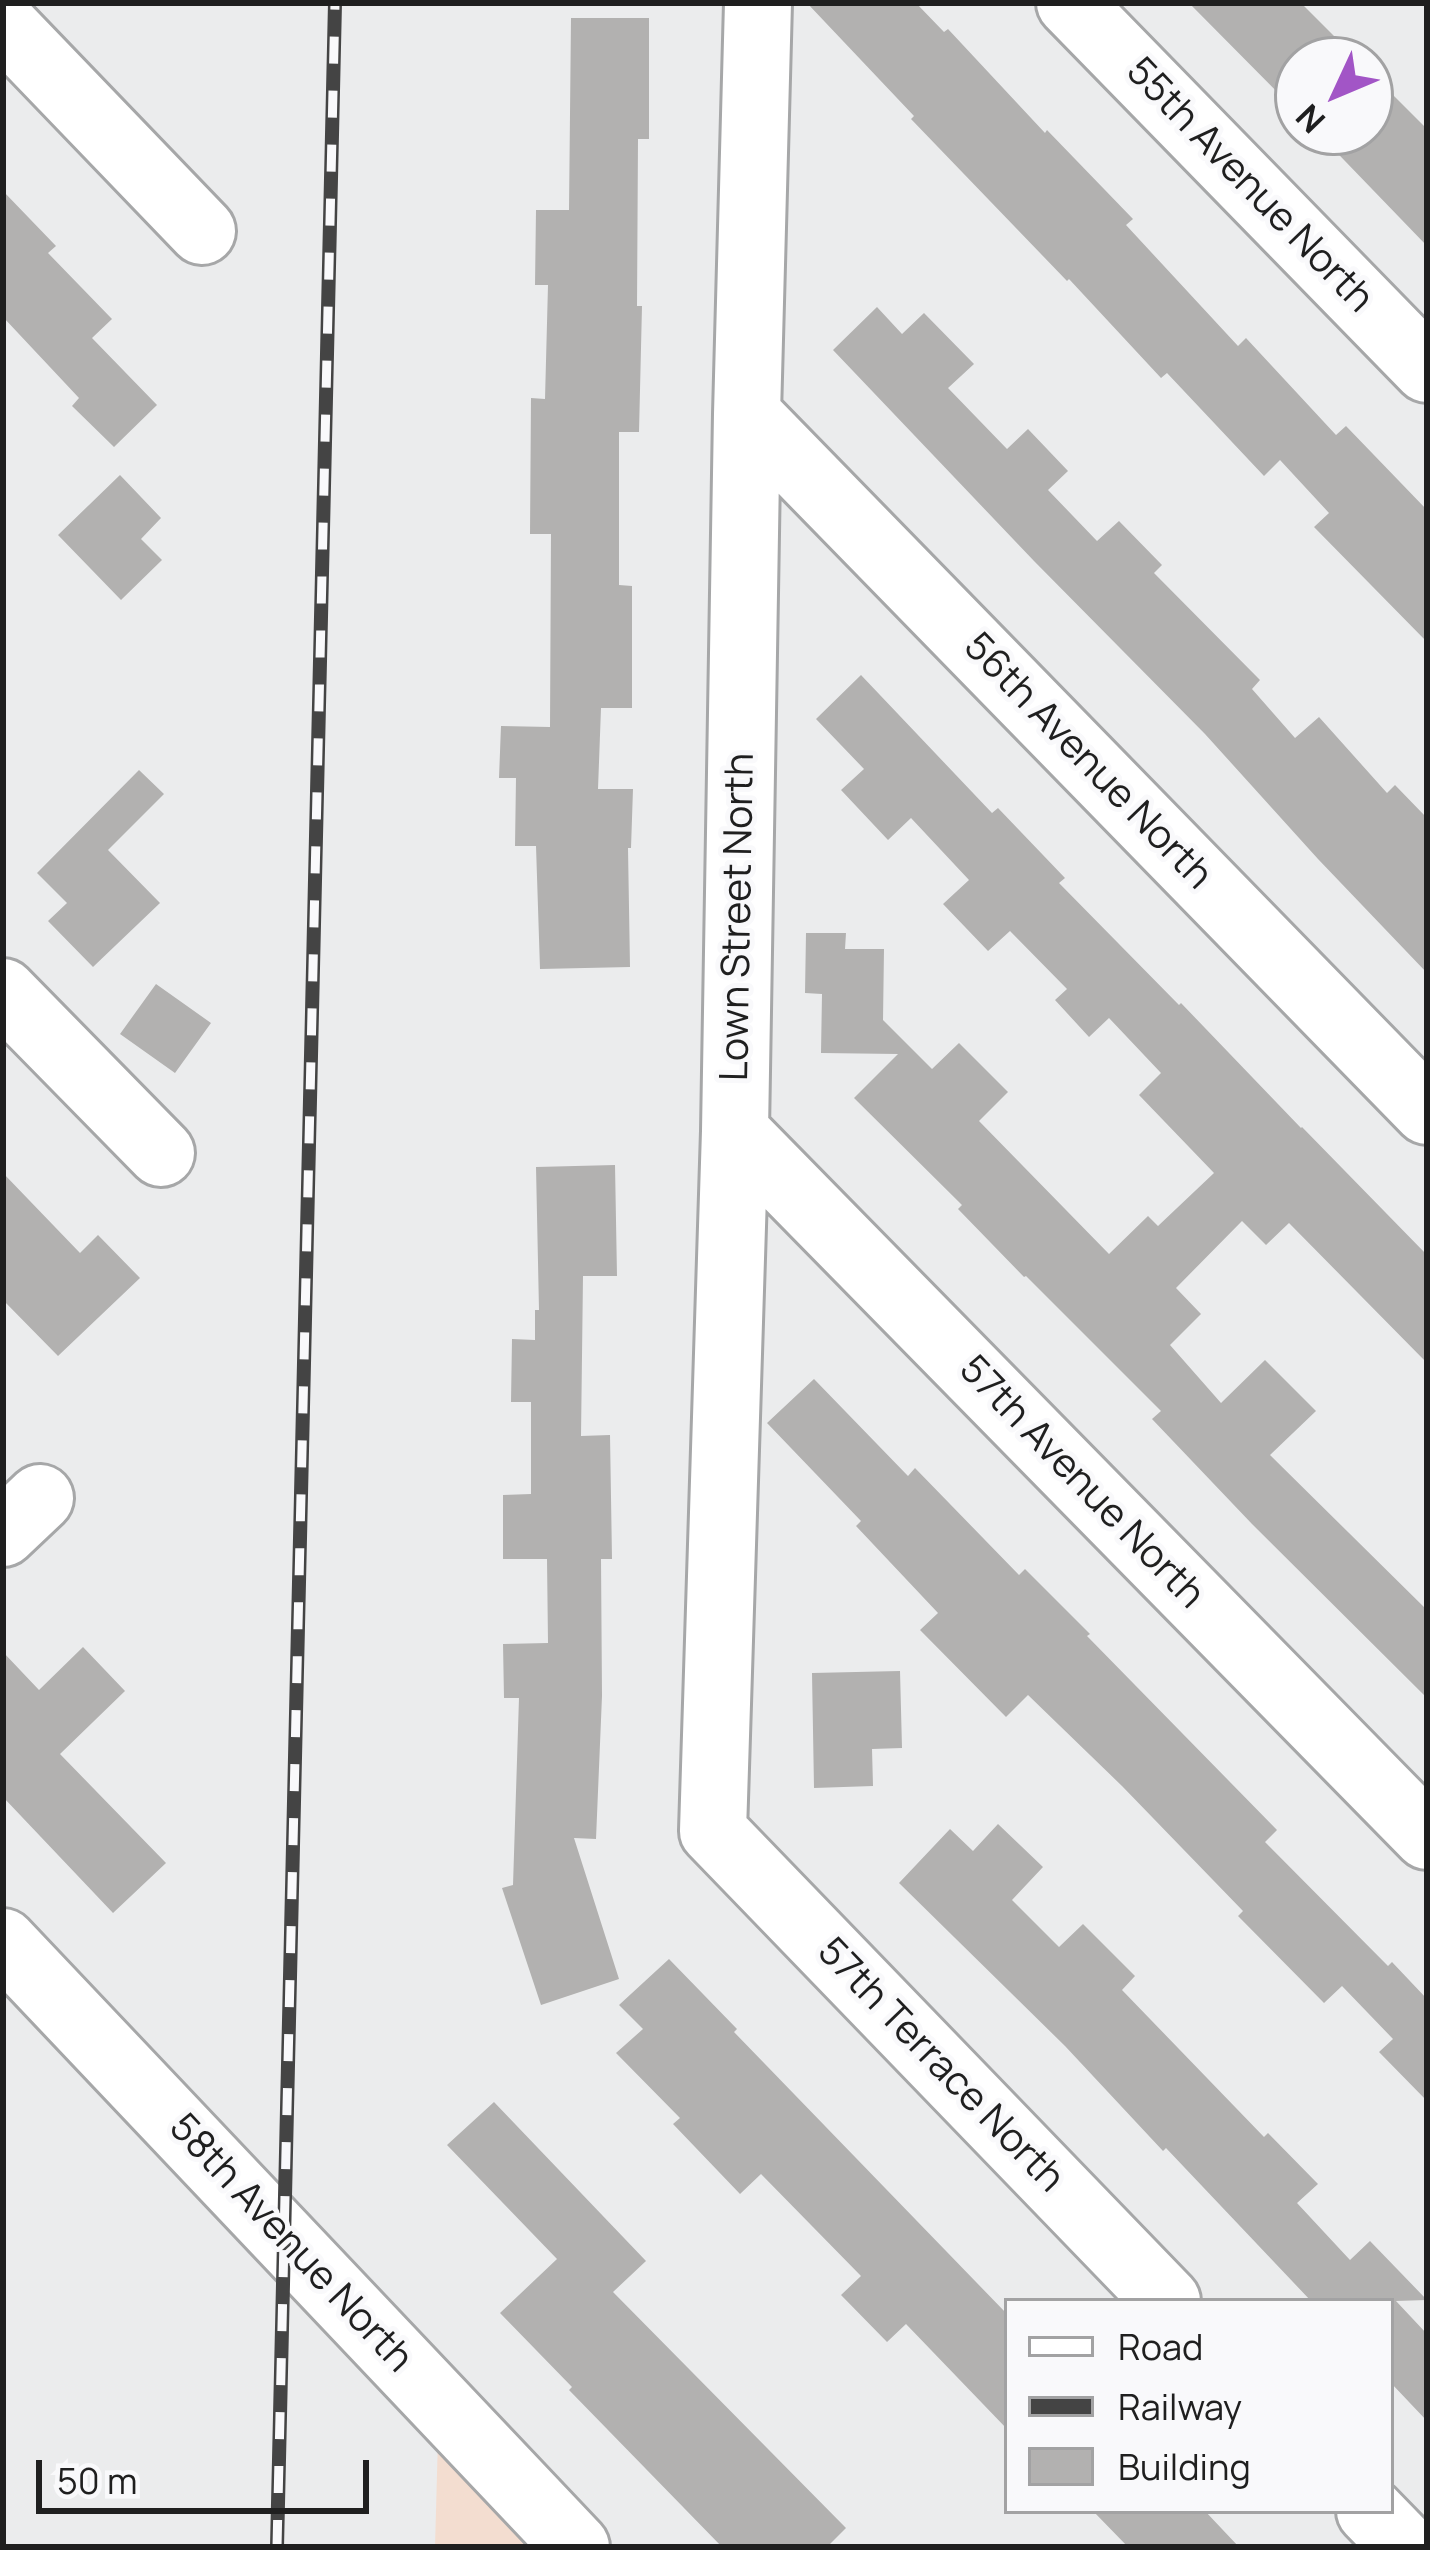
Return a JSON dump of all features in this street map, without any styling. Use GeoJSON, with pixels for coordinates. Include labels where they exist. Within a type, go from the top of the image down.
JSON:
{"type":"FeatureCollection","features":[{"type":"Feature","properties":{"kind":"street","name":"Lown Street North"},"geometry":{"type":"LineString","coordinates":[[713,1831],[735,1131],[758,3]]}},
{"type":"Feature","properties":{"kind":"street","name":"55th Avenue North"},"geometry":{"type":"LineString","coordinates":[[1070,3],[1427,369]]}},
{"type":"Feature","properties":{"kind":"street"},"geometry":{"type":"LineString","coordinates":[[3,24],[202,231]]}},
{"type":"Feature","properties":{"kind":"street","name":"56th Avenue North"},"geometry":{"type":"LineString","coordinates":[[747,415],[1427,1111]]}},
{"type":"Feature","properties":{"kind":"street"},"geometry":{"type":"LineString","coordinates":[[3,992],[161,1154]]}},
{"type":"Feature","properties":{"kind":"street","name":"57th Avenue North"},"geometry":{"type":"LineString","coordinates":[[735,1131],[1427,1836]]}},
{"type":"Feature","properties":{"kind":"street","name":"57th Terrace North"},"geometry":{"type":"LineString","coordinates":[[713,1831],[1164,2298]]}},
{"type":"Feature","properties":{"kind":"street","name":"58th Avenue North"},"geometry":{"type":"LineString","coordinates":[[12,1969],[576,2547]]}},
{"type":"Feature","properties":{"kind":"street"},"geometry":{"type":"LineString","coordinates":[[1373,2514],[1405,2547]]}},
{"type":"Feature","properties":{"kind":"shaded area"},"geometry":{"type":"Polygon","coordinates":[[[438,2438],[541,2547],[435,2547],[438,2438]]]}},
{"type":"Feature","properties":{"kind":"building"},"geometry":{"type":"Polygon","coordinates":[[[807,3],[916,3],[944,32],[948,29],[1133,219],[1126,225],[1238,346],[1246,338],[1336,435],[1346,426],[1427,510],[1427,642],[1314,527],[1329,513],[1280,460],[1264,476],[1167,373],[1161,378],[911,119],[914,116],[807,3]]]}},
{"type":"Feature","properties":{"kind":"building"},"geometry":{"type":"Polygon","coordinates":[[[1189,3],[1301,3],[1334,36],[1274,36],[1274,89],[1189,3]]]}},
{"type":"Feature","properties":{"kind":"building"},"geometry":{"type":"Polygon","coordinates":[[[571,18],[649,18],[649,139],[638,139],[639,432],[619,432],[619,585],[632,586],[632,708],[601,708],[598,789],[633,789],[628,848],[630,967],[540,969],[536,846],[515,846],[516,778],[499,778],[501,726],[550,727],[551,534],[530,534],[531,398],[545,399],[548,285],[535,285],[536,210],[569,210],[571,18]]]}},
{"type":"Feature","properties":{"kind":"building"},"geometry":{"type":"Polygon","coordinates":[[[1394,96],[1427,129],[1427,246],[1340,156],[1394,156],[1394,96]]]}},
{"type":"Feature","properties":{"kind":"building"},"geometry":{"type":"Polygon","coordinates":[[[3,191],[56,246],[48,253],[112,319],[92,338],[157,405],[114,447],[72,406],[79,398],[3,317],[3,191]]]}},
{"type":"Feature","properties":{"kind":"building"},"geometry":{"type":"Polygon","coordinates":[[[877,307],[902,334],[924,313],[974,364],[948,388],[1007,449],[1028,429],[1068,471],[1048,490],[1097,541],[1119,521],[1162,565],[1154,573],[1260,680],[1252,689],[1295,738],[1319,717],[1387,793],[1395,785],[1427,818],[1427,973],[1205,734],[833,350],[877,307]]]}},
{"type":"Feature","properties":{"kind":"building"},"geometry":{"type":"Polygon","coordinates":[[[120,475],[161,518],[141,539],[162,560],[121,600],[58,535],[120,475]]]}},
{"type":"Feature","properties":{"kind":"building"},"geometry":{"type":"Polygon","coordinates":[[[861,675],[992,813],[998,808],[1065,878],[1059,883],[1427,1255],[1427,1363],[1289,1223],[1266,1245],[1242,1221],[1176,1288],[1201,1314],[1170,1345],[1221,1403],[1265,1360],[1316,1411],[1270,1455],[1427,1610],[1427,1698],[1252,1524],[1152,1419],[1161,1411],[1024,1277],[958,1209],[962,1205],[854,1098],[898,1054],[821,1053],[822,994],[805,993],[806,933],[846,933],[845,949],[884,949],[883,1020],[932,1069],[959,1043],[1008,1092],[979,1121],[1109,1254],[1148,1216],[1158,1226],[1214,1173],[1139,1095],[1161,1073],[1109,1018],[1089,1037],[1055,1000],[1067,989],[1010,931],[988,951],[943,904],[969,880],[911,818],[888,840],[841,790],[864,769],[816,719],[861,675]]]}},
{"type":"Feature","properties":{"kind":"building"},"geometry":{"type":"Polygon","coordinates":[[[139,770],[164,794],[108,850],[160,903],[93,967],[48,921],[67,903],[37,873],[139,770]]]}},
{"type":"Feature","properties":{"kind":"building"},"geometry":{"type":"Polygon","coordinates":[[[156,984],[211,1023],[175,1073],[120,1034],[156,984]]]}},
{"type":"Feature","properties":{"kind":"building"},"geometry":{"type":"Polygon","coordinates":[[[615,1165],[617,1276],[583,1276],[581,1436],[610,1435],[612,1559],[601,1559],[596,1839],[574,1838],[619,1979],[541,2005],[502,1888],[513,1885],[519,1698],[504,1698],[503,1644],[548,1643],[547,1559],[503,1559],[503,1495],[531,1494],[531,1402],[511,1402],[512,1339],[535,1340],[535,1310],[539,1310],[536,1167],[615,1165]]]}},
{"type":"Feature","properties":{"kind":"building"},"geometry":{"type":"Polygon","coordinates":[[[3,1173],[80,1253],[98,1235],[140,1278],[58,1356],[3,1300],[3,1173]]]}},
{"type":"Feature","properties":{"kind":"building"},"geometry":{"type":"Polygon","coordinates":[[[814,1379],[908,1476],[915,1468],[1019,1575],[1025,1569],[1090,1634],[1087,1636],[1277,1830],[1265,1842],[1427,1999],[1427,2101],[1379,2052],[1393,2039],[1342,1986],[1324,2003],[1238,1916],[1243,1911],[1028,1695],[1006,1717],[920,1630],[938,1613],[856,1526],[861,1521],[767,1423],[814,1379]]]}},
{"type":"Feature","properties":{"kind":"building"},"geometry":{"type":"Polygon","coordinates":[[[83,1647],[125,1691],[60,1754],[166,1863],[113,1913],[3,1797],[3,1652],[39,1690],[83,1647]]]}},
{"type":"Feature","properties":{"kind":"building"},"geometry":{"type":"Polygon","coordinates":[[[900,1671],[902,1748],[872,1749],[873,1786],[814,1788],[812,1673],[900,1671]]]}},
{"type":"Feature","properties":{"kind":"building"},"geometry":{"type":"Polygon","coordinates":[[[998,1824],[1043,1867],[1012,1900],[1059,1947],[1083,1924],[1135,1976],[1122,1990],[1264,2137],[1268,2133],[1318,2184],[1297,2203],[1350,2260],[1370,2241],[1427,2300],[1396,2301],[1427,2334],[1427,2421],[1394,2386],[1394,2298],[1308,2298],[1166,2148],[1163,2151],[1065,2046],[899,1883],[950,1829],[973,1851],[998,1824]]]}},
{"type":"Feature","properties":{"kind":"building"},"geometry":{"type":"Polygon","coordinates":[[[669,1959],[1004,2311],[1004,2426],[906,2324],[887,2342],[841,2295],[861,2276],[761,2174],[740,2194],[673,2124],[680,2118],[616,2053],[643,2029],[619,2005],[669,1959]]]}},
{"type":"Feature","properties":{"kind":"building"},"geometry":{"type":"Polygon","coordinates":[[[494,2102],[646,2261],[613,2292],[846,2528],[827,2547],[722,2547],[500,2313],[557,2259],[447,2145],[494,2102]]]}},
{"type":"Feature","properties":{"kind":"building"},"geometry":{"type":"Polygon","coordinates":[[[1096,2514],[1208,2514],[1239,2547],[1128,2547],[1096,2514]]]}},
{"type":"Feature","properties":{"kind":"railway"},"geometry":{"type":"LineString","coordinates":[[277,2547],[335,3]]}}]}
